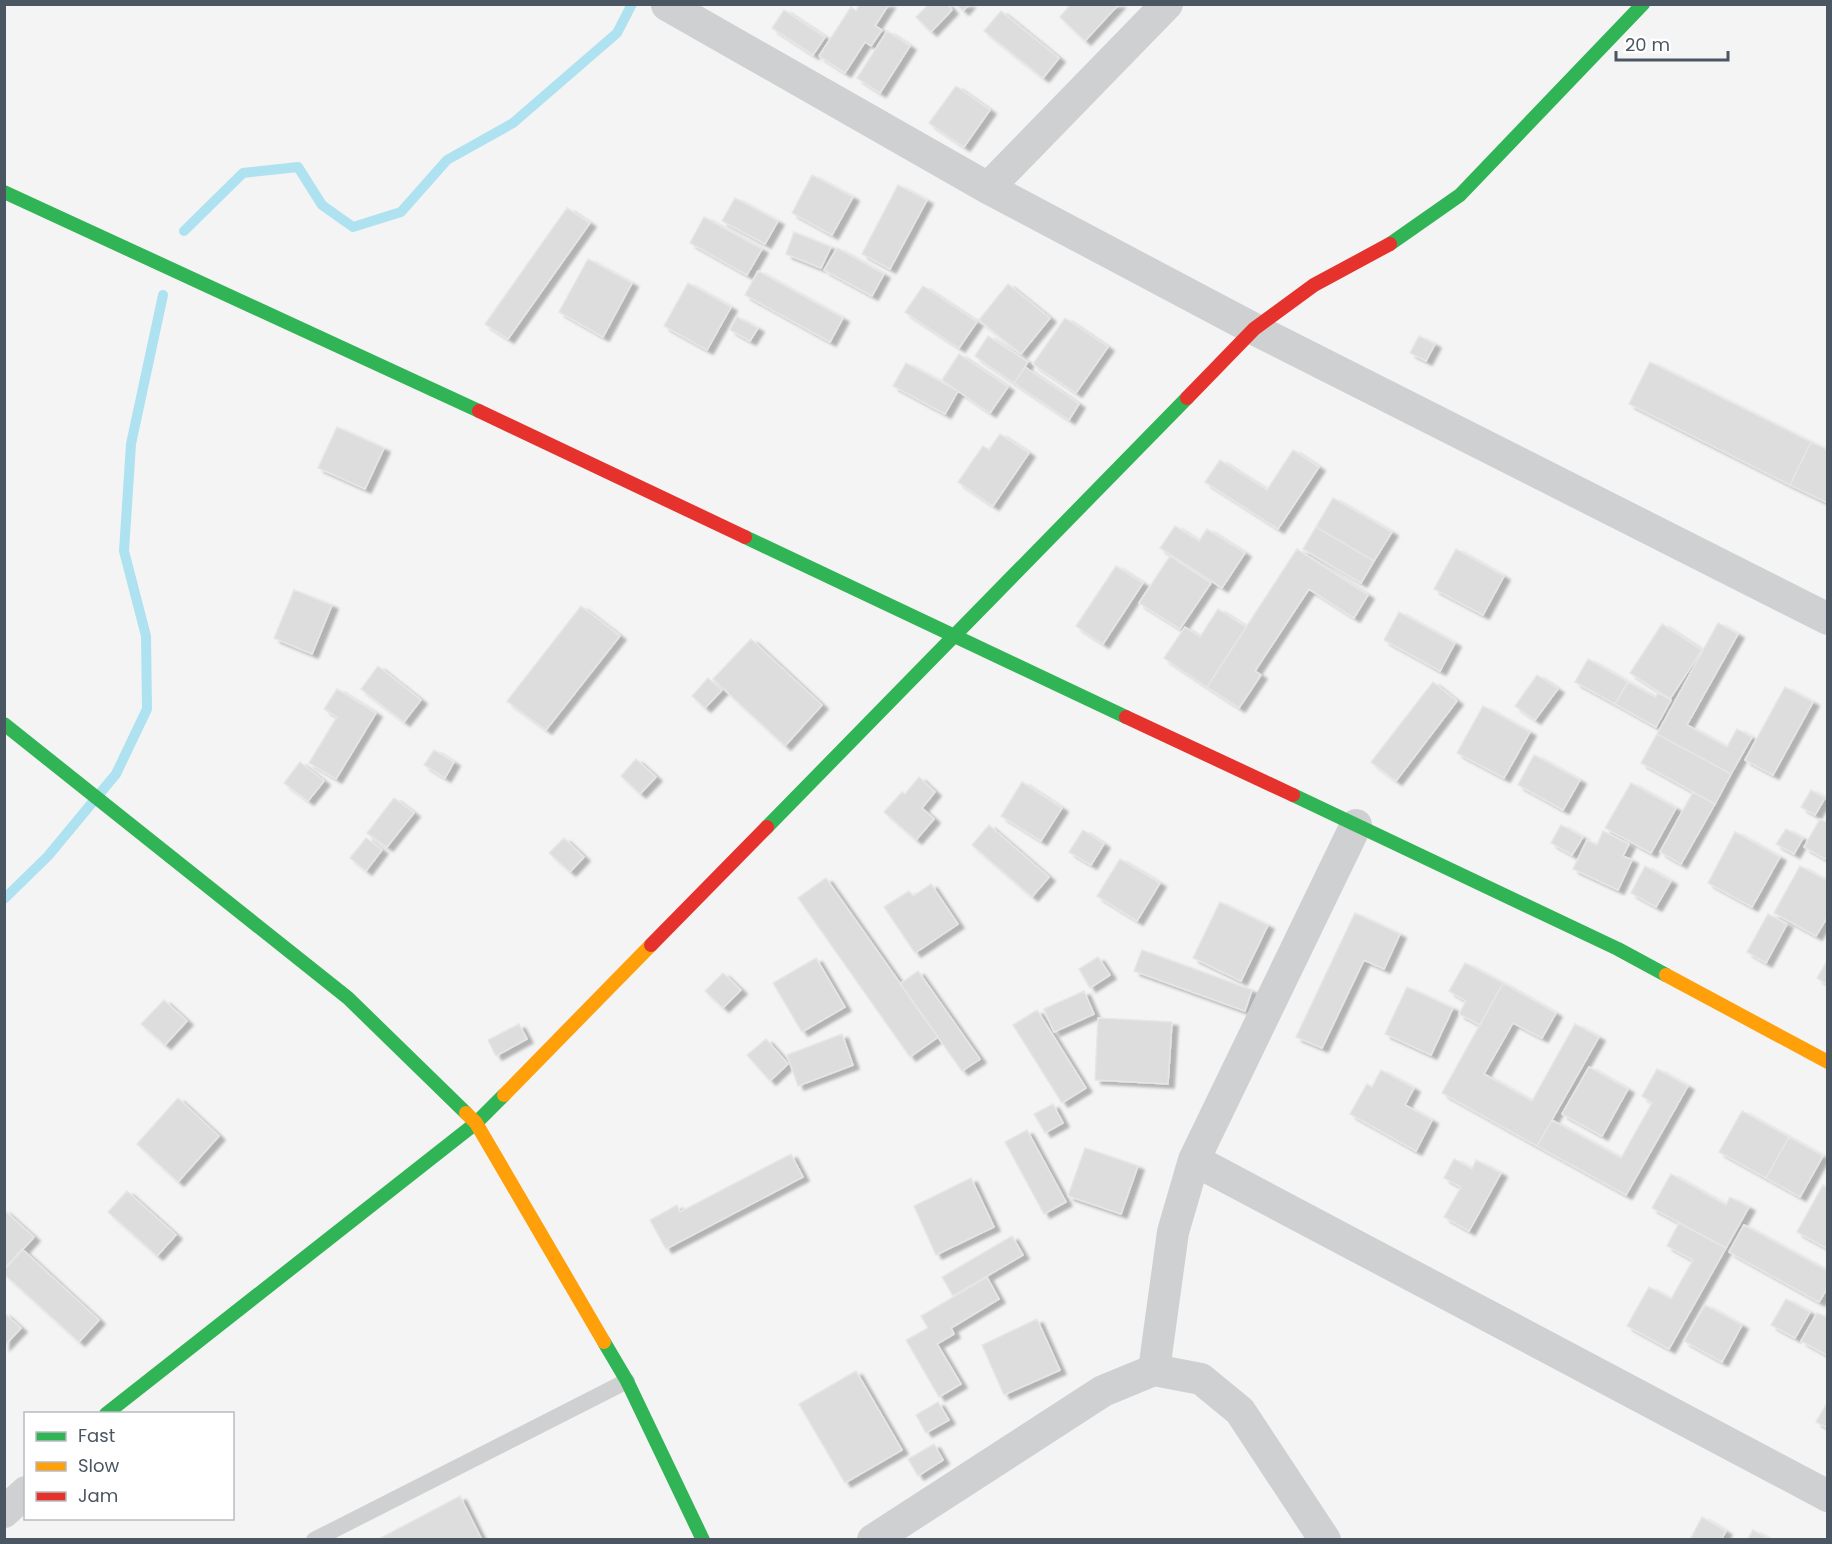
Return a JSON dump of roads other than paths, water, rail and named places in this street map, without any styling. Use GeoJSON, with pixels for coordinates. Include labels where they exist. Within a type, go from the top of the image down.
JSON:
{"type":"FeatureCollection","features":[{"type":"Feature","properties":{"kind":"street"},"geometry":{"type":"LineString","coordinates":[[988,188],[1167,4]]}},
{"type":"Feature","properties":{"kind":"street"},"geometry":{"type":"LineString","coordinates":[[107,1412],[476,1123],[1254,329],[1314,285],[1392,243],[1460,195],[1643,4]]}},
{"type":"Feature","properties":{"kind":"street"},"geometry":{"type":"LineString","coordinates":[[667,5],[988,188],[1254,329],[1827,619]]}},
{"type":"Feature","properties":{"kind":"street"},"geometry":{"type":"LineString","coordinates":[[4,192],[328,340],[1618,949],[1827,1062]]}},
{"type":"Feature","properties":{"kind":"street"},"geometry":{"type":"LineString","coordinates":[[4,724],[348,998],[476,1123],[627,1381],[704,1539]]}},
{"type":"Feature","properties":{"kind":"street"},"geometry":{"type":"LineString","coordinates":[[1154,1370],[1173,1232],[1194,1160],[1356,825]]}},
{"type":"Feature","properties":{"kind":"street"},"geometry":{"type":"LineString","coordinates":[[1194,1160],[1827,1496]]}},
{"type":"Feature","properties":{"kind":"street"},"geometry":{"type":"LineString","coordinates":[[873,1539],[1103,1391],[1154,1370],[1201,1379],[1240,1411],[1325,1539]]}},
{"type":"Feature","properties":{"kind":"street"},"geometry":{"type":"LineString","coordinates":[[4,1512],[24,1494]]}},
{"type":"Feature","properties":{"kind":"lane"},"geometry":{"type":"LineString","coordinates":[[314,1539],[627,1381]]}},
{"type":"Feature","properties":{"kind":"waterway"},"geometry":{"type":"LineString","coordinates":[[184,231],[243,173],[298,167],[322,205],[353,227],[401,212],[447,160],[513,123],[617,33],[632,4]]}},
{"type":"Feature","properties":{"kind":"waterway"},"geometry":{"type":"LineString","coordinates":[[4,899],[48,856],[116,774],[147,709],[146,636],[124,551],[131,444],[163,295]]}}]}
